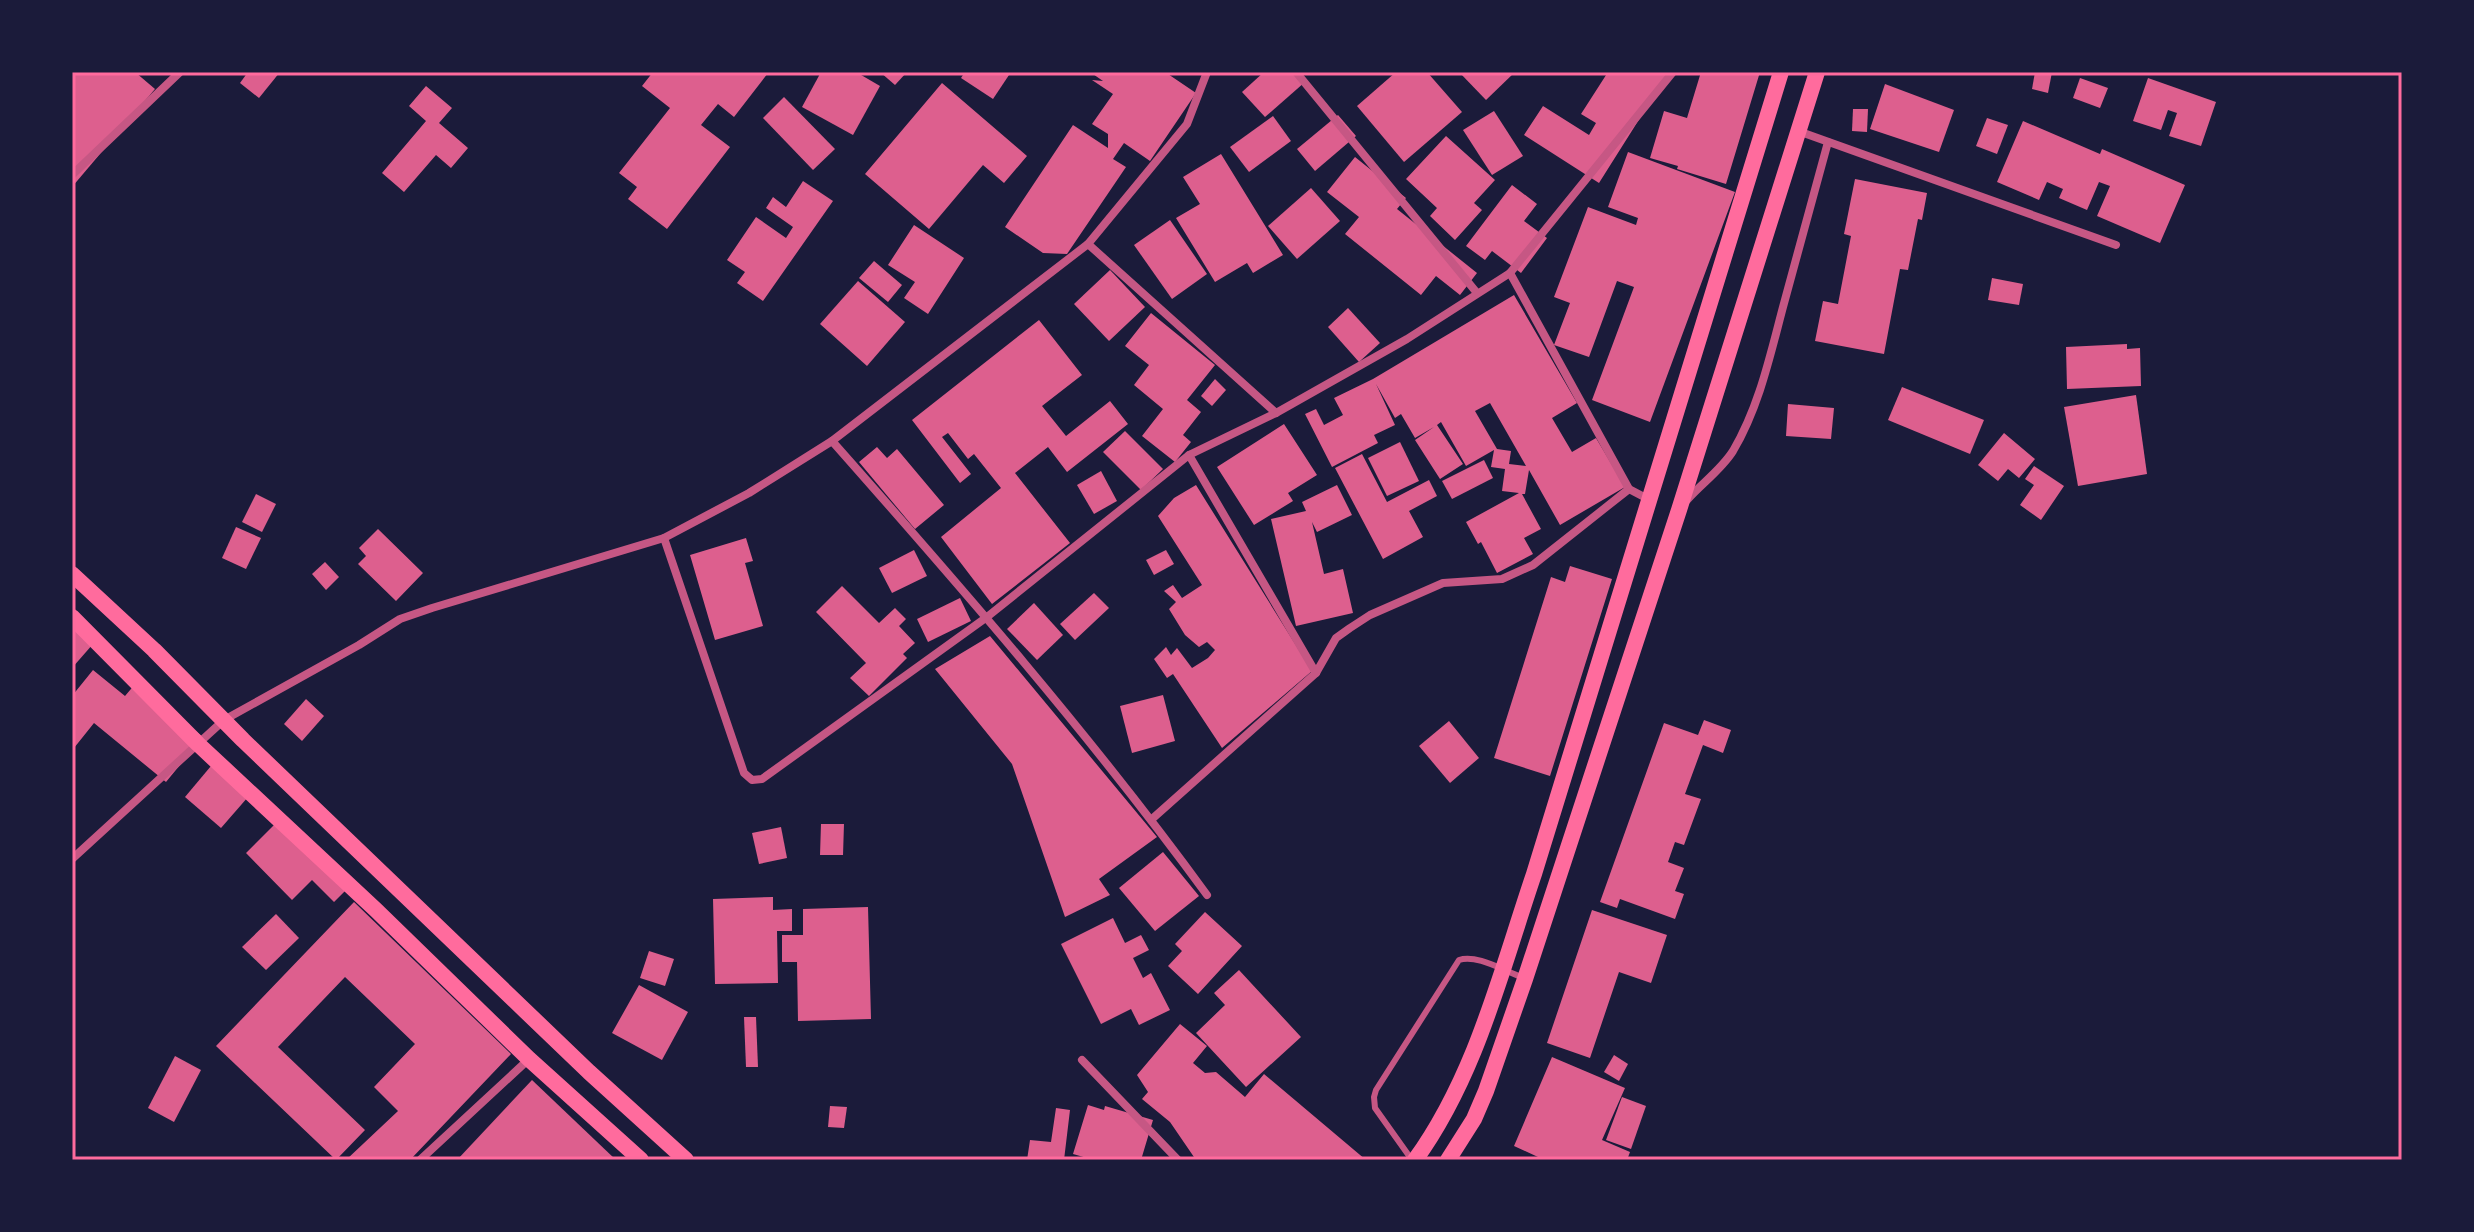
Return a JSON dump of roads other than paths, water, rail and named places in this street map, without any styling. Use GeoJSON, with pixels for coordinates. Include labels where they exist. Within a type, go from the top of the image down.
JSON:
{"type":"FeatureCollection","features":[{"type":"Feature","properties":{"kind":"main road"},"geometry":{"type":"LineString","coordinates":[[1414,1160],[1437,1129],[1453,1098],[1502,970],[1781,72]]}},
{"type":"Feature","properties":{"kind":"main road"},"geometry":{"type":"LineString","coordinates":[[1448,1160],[1474,1119],[1486,1091],[1525,979],[1679,510],[1817,72]]}},
{"type":"Feature","properties":{"kind":"main road"},"geometry":{"type":"LineString","coordinates":[[72,574],[679,1159]]}},
{"type":"Feature","properties":{"kind":"main road"},"geometry":{"type":"LineString","coordinates":[[72,617],[198,744],[376,910],[529,1059],[641,1160]]}},
{"type":"Feature","properties":{"kind":"street"},"geometry":{"type":"LineString","coordinates":[[72,175],[180,72]]}},
{"type":"Feature","properties":{"kind":"street"},"geometry":{"type":"LineString","coordinates":[[72,859],[224,720],[400,619],[664,538],[749,493],[832,441],[1088,244],[1187,124],[1207,72]]}},
{"type":"Feature","properties":{"kind":"street"},"geometry":{"type":"LineString","coordinates":[[1296,72],[1477,293]]}},
{"type":"Feature","properties":{"kind":"street"},"geometry":{"type":"LineString","coordinates":[[664,538],[741,765],[748,778],[762,779],[987,617],[1189,455],[1276,413],[1407,339],[1510,273],[1673,72]]}},
{"type":"Feature","properties":{"kind":"street"},"geometry":{"type":"LineString","coordinates":[[1797,131],[2116,245]]}},
{"type":"Feature","properties":{"kind":"street"},"geometry":{"type":"LineString","coordinates":[[1679,510],[1699,485],[1719,469],[1747,425],[1770,357],[1828,142]]}},
{"type":"Feature","properties":{"kind":"street"},"geometry":{"type":"LineString","coordinates":[[1088,244],[1276,413]]}},
{"type":"Feature","properties":{"kind":"street"},"geometry":{"type":"LineString","coordinates":[[1510,273],[1629,489],[1648,499]]}},
{"type":"Feature","properties":{"kind":"street"},"geometry":{"type":"LineString","coordinates":[[832,441],[987,617],[1152,819],[1207,895]]}},
{"type":"Feature","properties":{"kind":"street"},"geometry":{"type":"LineString","coordinates":[[1189,455],[1316,673]]}},
{"type":"Feature","properties":{"kind":"street"},"geometry":{"type":"LineString","coordinates":[[1152,819],[1316,673],[1336,638],[1370,615],[1443,583],[1502,579],[1517,574],[1533,565],[1629,489]]}},
{"type":"Feature","properties":{"kind":"street"},"geometry":{"type":"LineString","coordinates":[[420,1160],[529,1059]]}},
{"type":"Feature","properties":{"kind":"street"},"geometry":{"type":"LineString","coordinates":[[1082,1060],[1178,1160]]}},
{"type":"Feature","properties":{"kind":"lane"},"geometry":{"type":"LineString","coordinates":[[1414,1160],[1375,1108],[1376,1090],[1459,960],[1476,960],[1525,979]]}}]}
